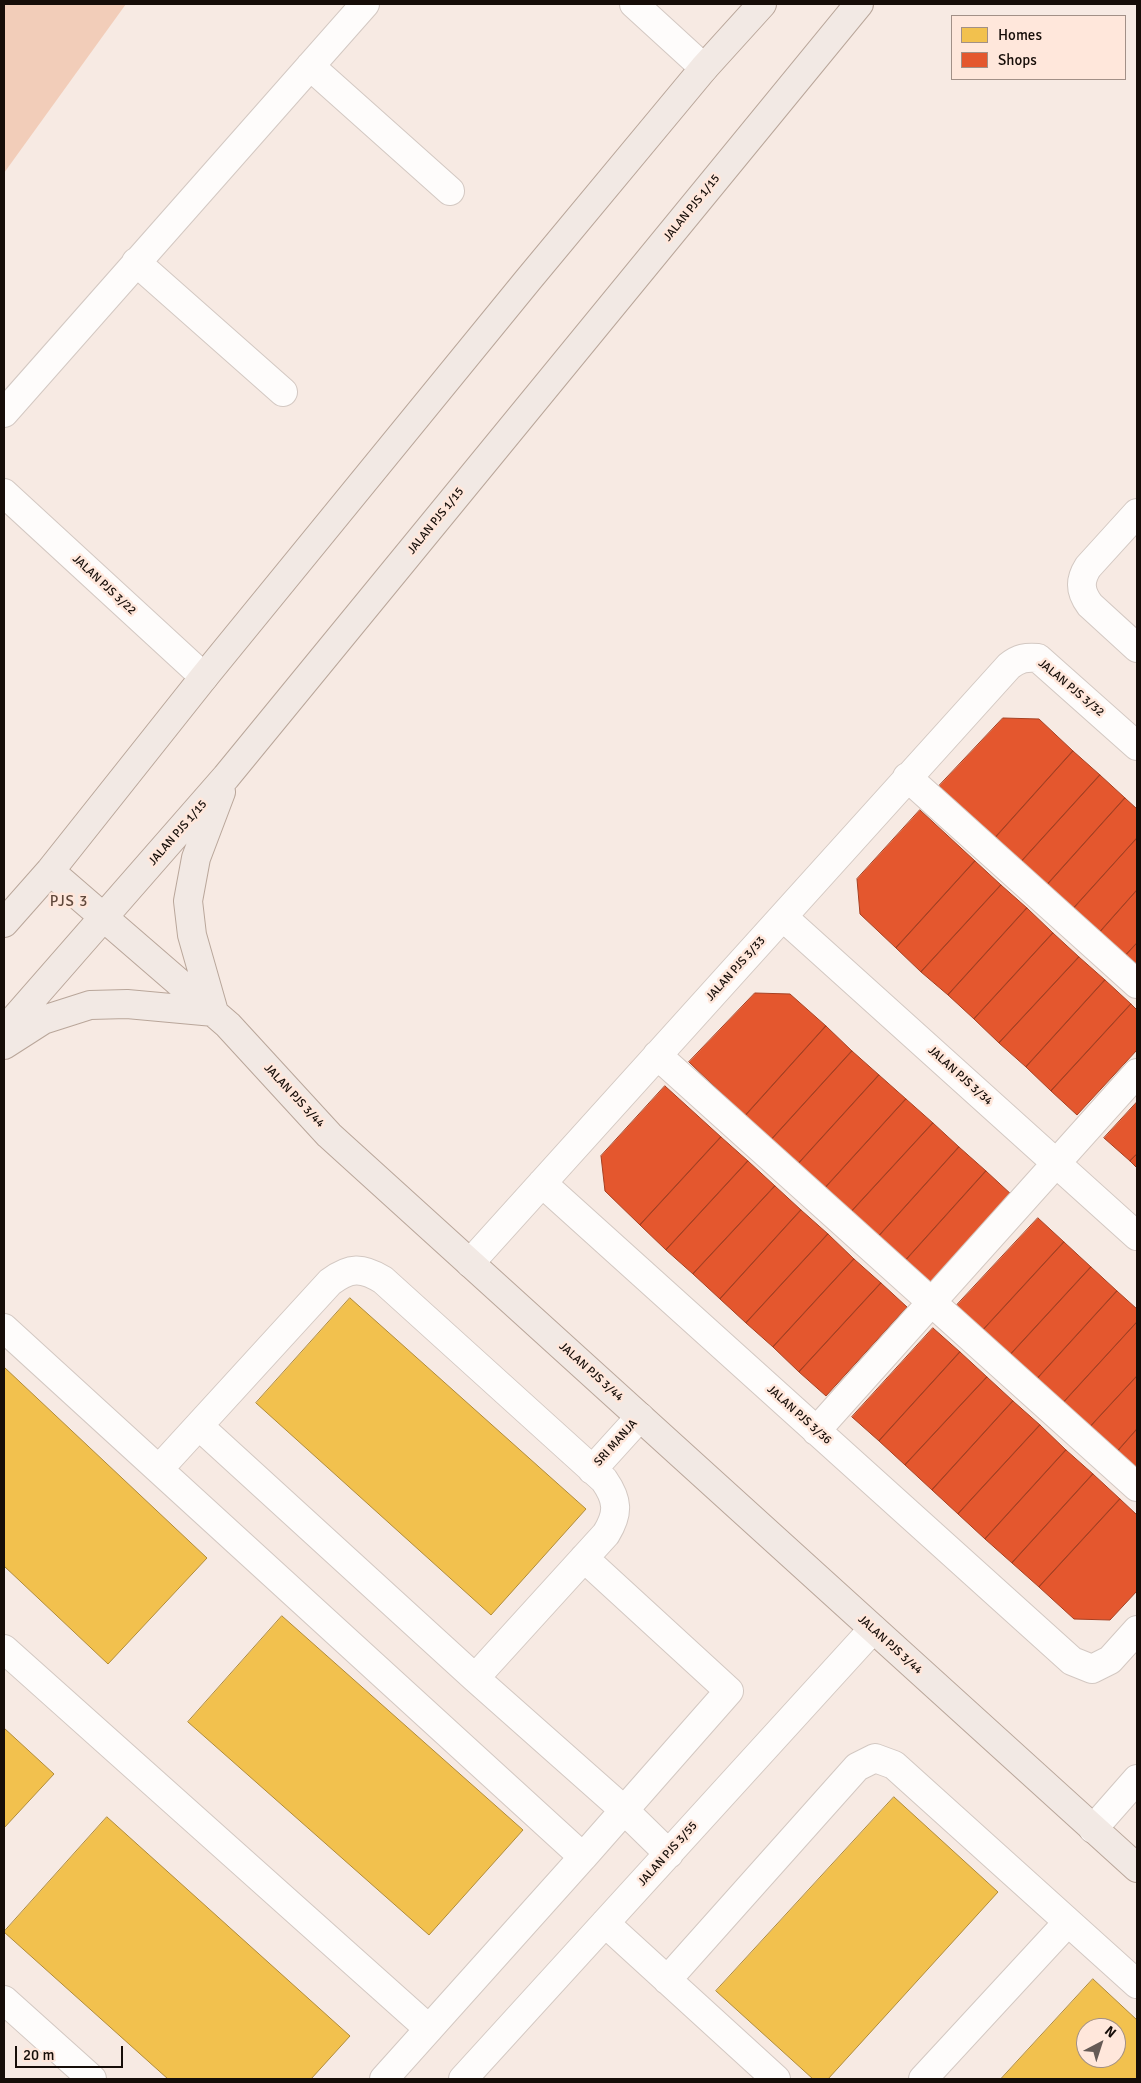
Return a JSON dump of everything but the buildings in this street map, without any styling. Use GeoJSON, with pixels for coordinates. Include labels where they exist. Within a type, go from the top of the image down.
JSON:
{"type":"FeatureCollection","features":[{"type":"Feature","properties":{"kind":"main road"},"geometry":{"type":"LineString","coordinates":[[704,68],[744,4]]}},
{"type":"Feature","properties":{"kind":"main road"},"geometry":{"type":"LineString","coordinates":[[4,923],[50,871],[204,677],[704,68],[762,4]]}},
{"type":"Feature","properties":{"kind":"main road","name":"JALAN PJS 1/15"},"geometry":{"type":"LineString","coordinates":[[4,1031],[226,777],[859,4]]}},
{"type":"Feature","properties":{"kind":"main road"},"geometry":{"type":"LineString","coordinates":[[4,1045],[43,1020],[90,1004],[127,1004],[214,1012],[192,935],[188,901],[196,858],[226,777]]}},
{"type":"Feature","properties":{"kind":"main road","name":"JALAN PJS 3/44"},"geometry":{"type":"LineString","coordinates":[[50,871],[214,1012],[329,1135],[1137,1868]]}},
{"type":"Feature","properties":{"kind":"street"},"geometry":{"type":"LineString","coordinates":[[4,413],[365,4]]}},
{"type":"Feature","properties":{"kind":"street"},"geometry":{"type":"LineString","coordinates":[[634,4],[704,68]]}},
{"type":"Feature","properties":{"kind":"street"},"geometry":{"type":"LineString","coordinates":[[310,66],[450,191]]}},
{"type":"Feature","properties":{"kind":"street"},"geometry":{"type":"LineString","coordinates":[[136,262],[284,392]]}},
{"type":"Feature","properties":{"kind":"street","name":"JALAN PJS 3/22"},"geometry":{"type":"LineString","coordinates":[[4,493],[204,677]]}},
{"type":"Feature","properties":{"kind":"street"},"geometry":{"type":"LineString","coordinates":[[1137,513],[1082,576],[1084,597],[1137,648]]}},
{"type":"Feature","properties":{"kind":"street","name":"JALAN PJS 3/32"},"geometry":{"type":"LineString","coordinates":[[1001,674],[1017,660],[1027,657],[1038,658],[1137,746]]}},
{"type":"Feature","properties":{"kind":"street","name":"JALAN PJS 3/33"},"geometry":{"type":"LineString","coordinates":[[470,1263],[1001,674]]}},
{"type":"Feature","properties":{"kind":"street"},"geometry":{"type":"LineString","coordinates":[[907,777],[1137,984]]}},
{"type":"Feature","properties":{"kind":"street","name":"JALAN PJS 3/34"},"geometry":{"type":"LineString","coordinates":[[783,917],[1137,1236]]}},
{"type":"Feature","properties":{"kind":"street"},"geometry":{"type":"LineString","coordinates":[[657,1055],[1137,1487]]}},
{"type":"Feature","properties":{"kind":"street"},"geometry":{"type":"LineString","coordinates":[[816,1431],[1137,1073]]}},
{"type":"Feature","properties":{"kind":"street","name":"JALAN PJS 3/36"},"geometry":{"type":"LineString","coordinates":[[542,1184],[1072,1661],[1092,1668],[1110,1660],[1137,1630]]}},
{"type":"Feature","properties":{"kind":"street"},"geometry":{"type":"LineString","coordinates":[[159,1469],[330,1282],[342,1273],[356,1270],[370,1272],[383,1280],[604,1480],[612,1492],[616,1507],[614,1522],[606,1534],[475,1678]]}},
{"type":"Feature","properties":{"kind":"street"},"geometry":{"type":"LineString","coordinates":[[4,1328],[583,1857]]}},
{"type":"Feature","properties":{"kind":"street","name":"SRI MANJA"},"geometry":{"type":"LineString","coordinates":[[592,1470],[640,1417]]}},
{"type":"Feature","properties":{"kind":"street"},"geometry":{"type":"LineString","coordinates":[[199,1426],[475,1678],[624,1810],[668,1854]]}},
{"type":"Feature","properties":{"kind":"street"},"geometry":{"type":"LineString","coordinates":[[384,2079],[729,1691],[584,1558]]}},
{"type":"Feature","properties":{"kind":"street","name":"JALAN PJS 3/55"},"geometry":{"type":"LineString","coordinates":[[464,2079],[873,1629]]}},
{"type":"Feature","properties":{"kind":"street"},"geometry":{"type":"LineString","coordinates":[[4,1649],[429,2029]]}},
{"type":"Feature","properties":{"kind":"street"},"geometry":{"type":"LineString","coordinates":[[667,1980],[857,1767],[875,1758],[894,1765],[1137,1984]]}},
{"type":"Feature","properties":{"kind":"street"},"geometry":{"type":"LineString","coordinates":[[1093,1829],[1137,1779]]}},
{"type":"Feature","properties":{"kind":"street"},"geometry":{"type":"LineString","coordinates":[[923,2079],[1068,1922]]}},
{"type":"Feature","properties":{"kind":"street"},"geometry":{"type":"LineString","coordinates":[[606,1923],[776,2079]]}},
{"type":"Feature","properties":{"kind":"street"},"geometry":{"type":"LineString","coordinates":[[4,2000],[92,2079]]}},
{"type":"Feature","properties":{"kind":"shaded area"},"geometry":{"type":"Polygon","coordinates":[[[4,4],[126,4],[4,173],[4,4]]]}},
{"type":"Feature","properties":{"kind":"district","name":"PJS 3"},"geometry":{"type":"Point","coordinates":[69,902]}}]}
